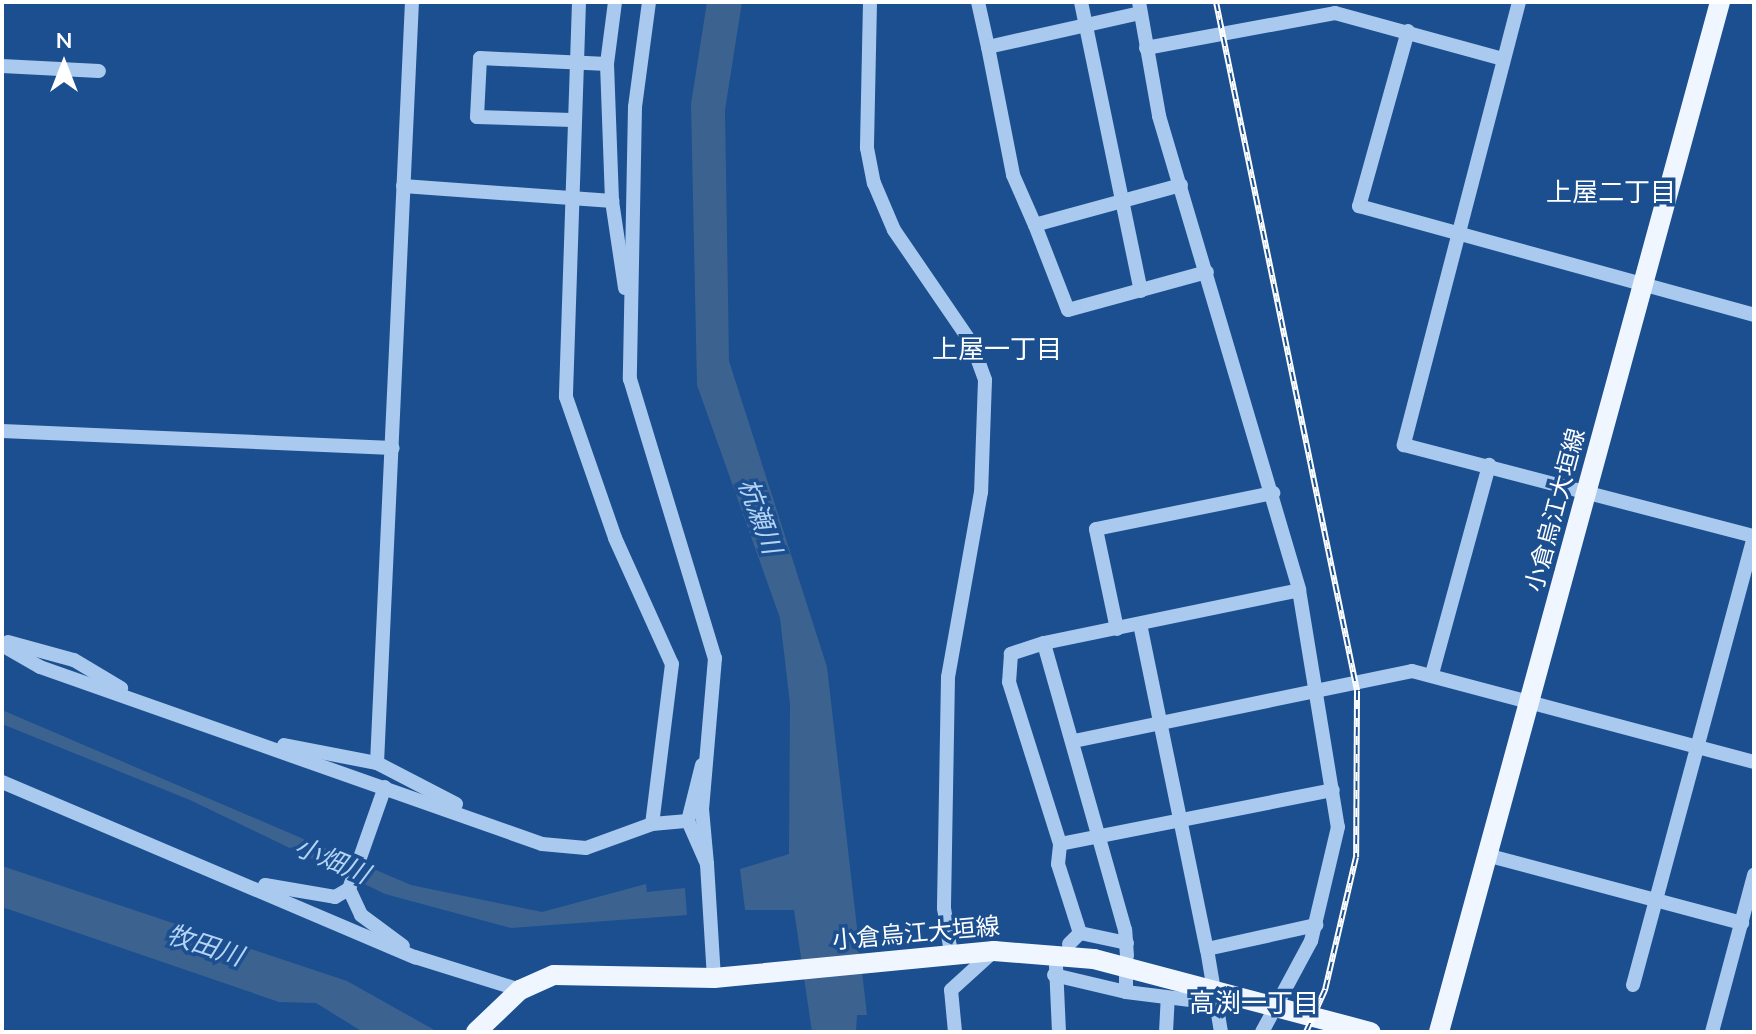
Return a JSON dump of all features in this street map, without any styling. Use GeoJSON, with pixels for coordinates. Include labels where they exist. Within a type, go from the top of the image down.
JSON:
{"type":"FeatureCollection","features":[{"type":"Feature","properties":{"kind":"main road","name":"小倉烏江大垣線"},"geometry":{"type":"LineString","coordinates":[[1443,1023],[1720,2]]}},
{"type":"Feature","properties":{"kind":"main road","name":"小倉烏江大垣線"},"geometry":{"type":"LineString","coordinates":[[476,1032],[520,990],[554,975],[721,977],[994,951],[1094,959],[1212,996],[1277,1006],[1371,1032]]}},
{"type":"Feature","properties":{"kind":"street"},"geometry":{"type":"LineString","coordinates":[[377,763],[412,2]]}},
{"type":"Feature","properties":{"kind":"street"},"geometry":{"type":"LineString","coordinates":[[579,2],[567,198],[568,411],[674,679],[652,824]]}},
{"type":"Feature","properties":{"kind":"street"},"geometry":{"type":"LineString","coordinates":[[615,2],[607,64],[612,201],[632,310]]}},
{"type":"Feature","properties":{"kind":"street"},"geometry":{"type":"LineString","coordinates":[[649,2],[635,107],[630,379],[638,419],[715,658],[706,762],[707,864],[721,977]]}},
{"type":"Feature","properties":{"kind":"street"},"geometry":{"type":"LineString","coordinates":[[870,2],[867,148],[874,183],[894,230],[972,344],[985,380],[981,492],[948,677],[944,954]]}},
{"type":"Feature","properties":{"kind":"street"},"geometry":{"type":"LineString","coordinates":[[978,2],[1013,175],[1068,310],[1207,272]]}},
{"type":"Feature","properties":{"kind":"street"},"geometry":{"type":"LineString","coordinates":[[1081,2],[1141,291]]}},
{"type":"Feature","properties":{"kind":"street"},"geometry":{"type":"LineString","coordinates":[[1519,2],[1401,436],[1404,445],[1587,490],[1754,537],[1633,985]]}},
{"type":"Feature","properties":{"kind":"street"},"geometry":{"type":"LineString","coordinates":[[988,47],[1086,25],[1140,8],[1146,48],[1181,185],[1299,590],[1333,790],[1333,869],[1316,925],[1262,1032]]}},
{"type":"Feature","properties":{"kind":"street"},"geometry":{"type":"LineString","coordinates":[[1146,48],[1317,8],[1503,59]]}},
{"type":"Feature","properties":{"kind":"street"},"geometry":{"type":"LineString","coordinates":[[1408,31],[1359,206],[1754,315]]}},
{"type":"Feature","properties":{"kind":"street"},"geometry":{"type":"LineString","coordinates":[[572,120],[477,117],[480,58],[607,64]]}},
{"type":"Feature","properties":{"kind":"street"},"geometry":{"type":"LineString","coordinates":[[2,66],[99,71]]}},
{"type":"Feature","properties":{"kind":"street"},"geometry":{"type":"LineString","coordinates":[[1035,225],[1181,185]]}},
{"type":"Feature","properties":{"kind":"street"},"geometry":{"type":"LineString","coordinates":[[403,186],[612,201]]}},
{"type":"Feature","properties":{"kind":"street"},"geometry":{"type":"LineString","coordinates":[[2,431],[393,448]]}},
{"type":"Feature","properties":{"kind":"street"},"geometry":{"type":"LineString","coordinates":[[1432,674],[1489,465]]}},
{"type":"Feature","properties":{"kind":"street"},"geometry":{"type":"LineString","coordinates":[[1117,629],[1096,529],[1273,493]]}},
{"type":"Feature","properties":{"kind":"street"},"geometry":{"type":"LineString","coordinates":[[1044,643],[1074,741],[1127,950],[1075,938],[1058,864],[1060,844],[1009,682],[1011,654],[1044,643],[1299,590]]}},
{"type":"Feature","properties":{"kind":"street"},"geometry":{"type":"LineString","coordinates":[[1140,624],[1207,949],[1212,996],[1221,1032]]}},
{"type":"Feature","properties":{"kind":"street"},"geometry":{"type":"LineString","coordinates":[[2,643],[149,705],[476,817],[542,844],[586,848],[652,824],[688,821]]}},
{"type":"Feature","properties":{"kind":"street"},"geometry":{"type":"LineString","coordinates":[[1074,741],[1398,672],[1432,674],[1754,762]]}},
{"type":"Feature","properties":{"kind":"street"},"geometry":{"type":"LineString","coordinates":[[258,744],[377,763],[476,817]]}},
{"type":"Feature","properties":{"kind":"street"},"geometry":{"type":"LineString","coordinates":[[706,762],[697,770],[688,821],[707,864]]}},
{"type":"Feature","properties":{"kind":"street"},"geometry":{"type":"LineString","coordinates":[[2,782],[415,957],[520,990]]}},
{"type":"Feature","properties":{"kind":"street"},"geometry":{"type":"LineString","coordinates":[[230,877],[335,897],[349,889],[385,787]]}},
{"type":"Feature","properties":{"kind":"street"},"geometry":{"type":"LineString","coordinates":[[1060,844],[1333,790]]}},
{"type":"Feature","properties":{"kind":"street"},"geometry":{"type":"LineString","coordinates":[[1490,856],[1742,923]]}},
{"type":"Feature","properties":{"kind":"street"},"geometry":{"type":"LineString","coordinates":[[1712,1032],[1754,875]]}},
{"type":"Feature","properties":{"kind":"street"},"geometry":{"type":"LineString","coordinates":[[349,889],[361,915],[415,957]]}},
{"type":"Feature","properties":{"kind":"street"},"geometry":{"type":"LineString","coordinates":[[1207,949],[1316,925]]}},
{"type":"Feature","properties":{"kind":"street"},"geometry":{"type":"LineString","coordinates":[[955,1032],[951,990],[994,951]]}},
{"type":"Feature","properties":{"kind":"street"},"geometry":{"type":"LineString","coordinates":[[1059,1032],[1056,968],[1126,992],[1168,999],[1212,996]]}},
{"type":"Feature","properties":{"kind":"street"},"geometry":{"type":"LineString","coordinates":[[1126,975],[1126,992]]}},
{"type":"Feature","properties":{"kind":"street"},"geometry":{"type":"LineString","coordinates":[[1166,1032],[1168,999]]}},
{"type":"Feature","properties":{"kind":"water","name":"杭瀬川"},"geometry":{"type":"Polygon","coordinates":[[[707,2],[742,2],[725,110],[729,361],[827,667],[867,1015],[857,1015],[856,1032],[812,1032],[794,910],[745,910],[740,869],[789,854],[790,704],[780,618],[697,385],[691,104],[707,2]]]}},
{"type":"Feature","properties":{"kind":"water","name":"小畑川"},"geometry":{"type":"Polygon","coordinates":[[[2,710],[411,885],[542,912],[646,884],[647,892],[685,888],[687,915],[511,928],[385,894],[190,800],[2,724],[2,710]]]}},
{"type":"Feature","properties":{"kind":"water","name":"牧田川"},"geometry":{"type":"Polygon","coordinates":[[[2,866],[347,981],[438,1032],[363,1032],[316,1003],[279,1002],[2,907],[2,866]]]}},
{"type":"Feature","properties":{"kind":"railway"},"geometry":{"type":"LineString","coordinates":[[1216,2],[1357,691],[1356,857],[1325,990],[1306,1032]]}},
{"type":"Feature","properties":{"kind":"district","name":"上屋二丁目"},"geometry":{"type":"Point","coordinates":[1611,192]}},
{"type":"Feature","properties":{"kind":"district","name":"上屋一丁目"},"geometry":{"type":"Point","coordinates":[997,349]}},
{"type":"Feature","properties":{"kind":"district","name":"高渕一丁目"},"geometry":{"type":"Point","coordinates":[1254,1003]}}]}
